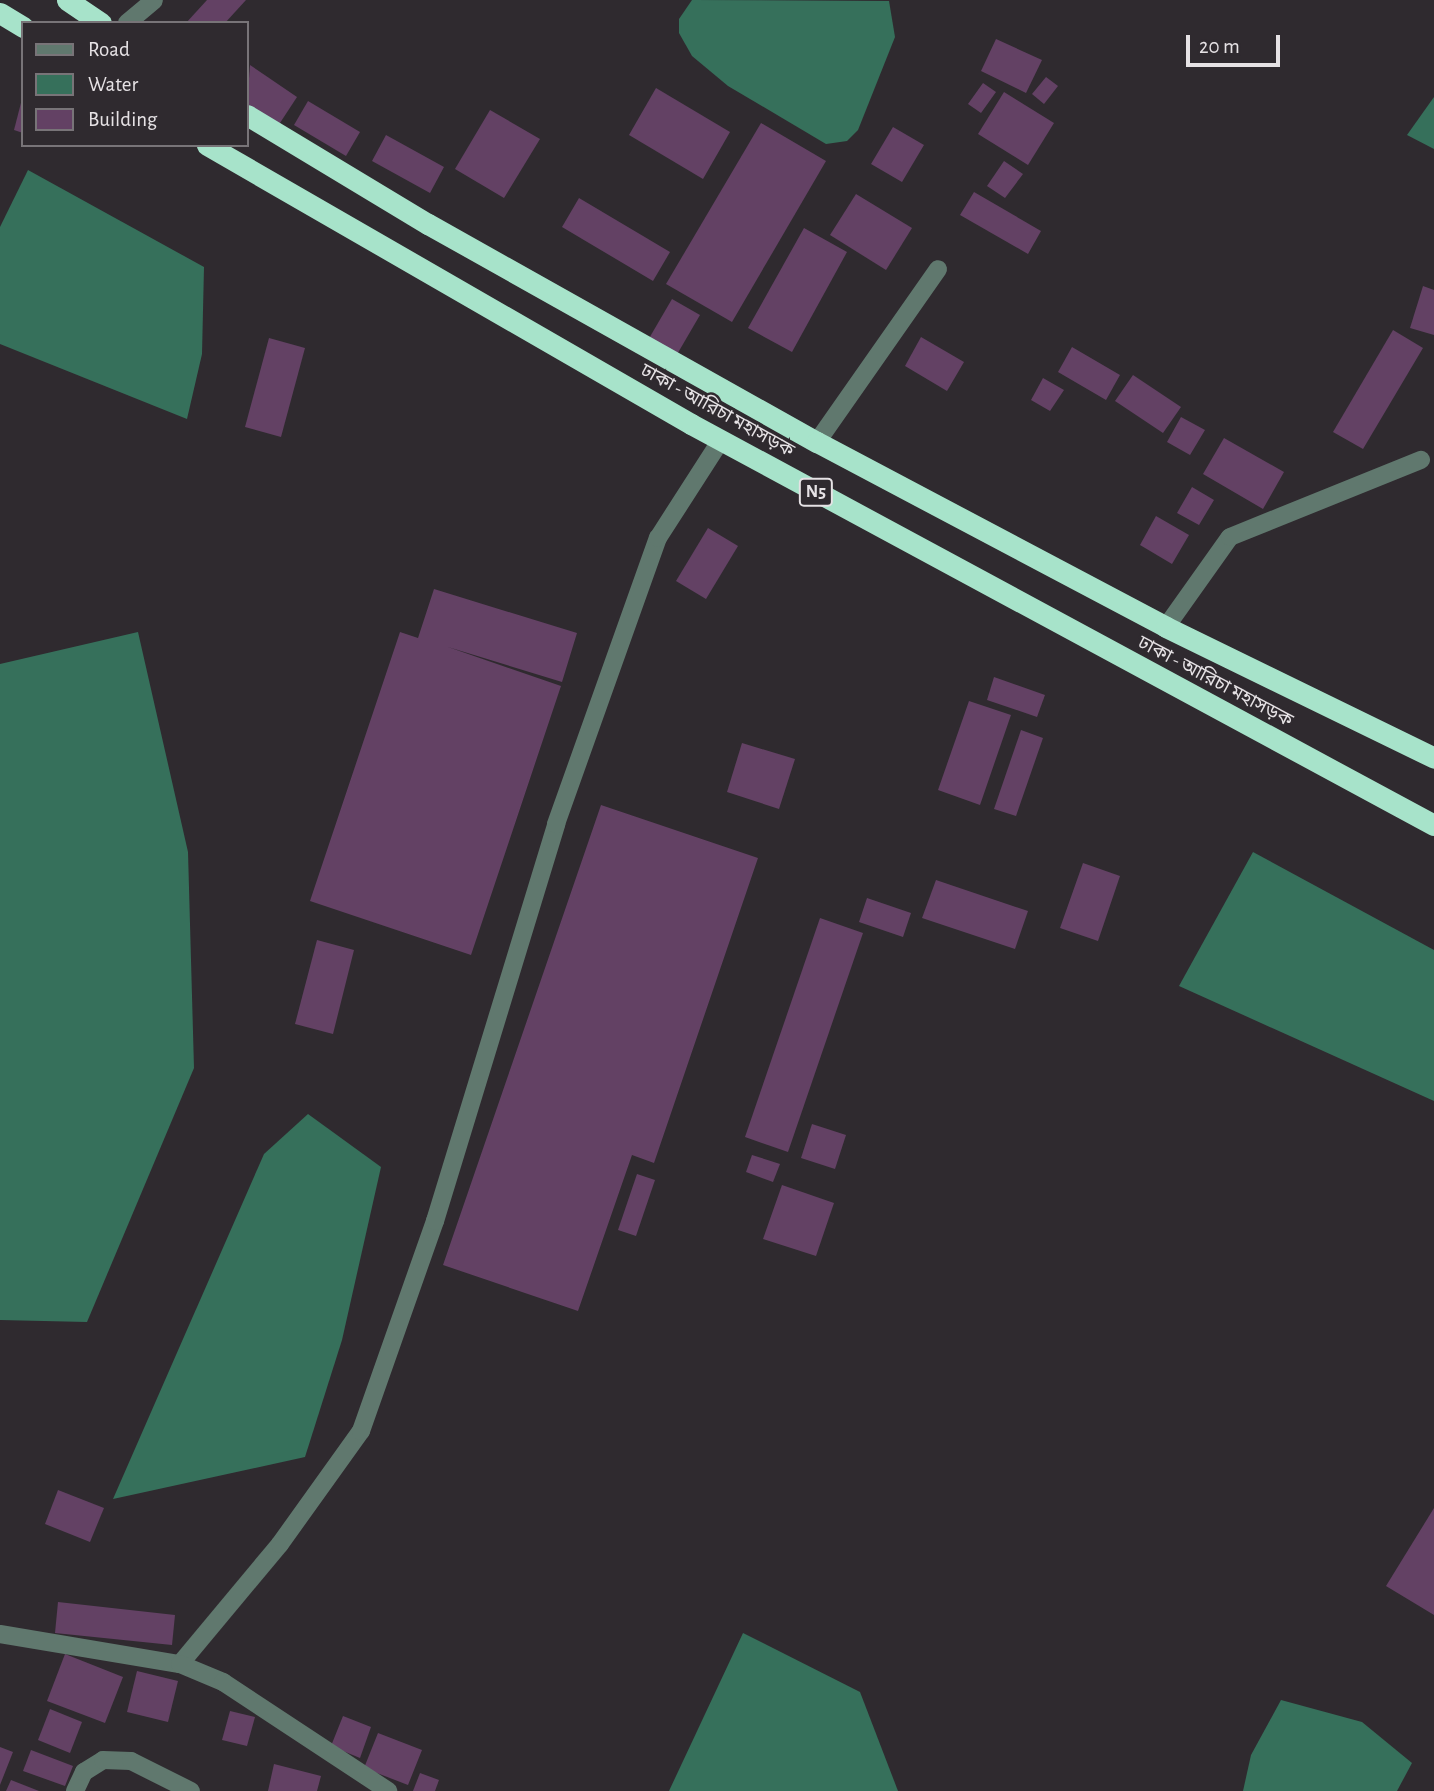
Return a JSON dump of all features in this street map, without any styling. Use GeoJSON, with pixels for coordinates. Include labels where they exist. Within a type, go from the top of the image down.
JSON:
{"type":"FeatureCollection","features":[{"type":"Feature","properties":{"kind":"highway"},"geometry":{"type":"LineString","coordinates":[[67,0],[98,21]]}},
{"type":"Feature","properties":{"kind":"highway"},"geometry":{"type":"LineString","coordinates":[[0,13],[21,26]]}},
{"type":"Feature","properties":{"kind":"highway","name":"N5"},"geometry":{"type":"LineString","coordinates":[[248,116],[428,224],[817,442],[1166,627],[1434,758]]}},
{"type":"Feature","properties":{"kind":"highway","name":"ঢাকা - আরিচা মহাসড়ক"},"geometry":{"type":"LineString","coordinates":[[210,147],[721,440],[1434,825]]}},
{"type":"Feature","properties":{"kind":"street"},"geometry":{"type":"LineString","coordinates":[[129,21],[154,0]]}},
{"type":"Feature","properties":{"kind":"street"},"geometry":{"type":"LineString","coordinates":[[817,442],[938,268]]}},
{"type":"Feature","properties":{"kind":"street"},"geometry":{"type":"LineString","coordinates":[[180,1664],[280,1544],[361,1431],[435,1221],[556,824],[654,551],[721,440]]}},
{"type":"Feature","properties":{"kind":"street"},"geometry":{"type":"LineString","coordinates":[[1166,627],[1230,537],[1421,460]]}},
{"type":"Feature","properties":{"kind":"street"},"geometry":{"type":"LineString","coordinates":[[0,1634],[180,1664],[223,1682],[388,1791]]}},
{"type":"Feature","properties":{"kind":"street"},"geometry":{"type":"LineString","coordinates":[[75,1791],[84,1772],[103,1760],[131,1761],[191,1791]]}},
{"type":"Feature","properties":{"kind":"water"},"geometry":{"type":"Polygon","coordinates":[[[692,0],[889,1],[895,37],[858,130],[847,141],[826,144],[728,86],[692,56],[679,33],[679,19],[692,0]]]}},
{"type":"Feature","properties":{"kind":"water"},"geometry":{"type":"Polygon","coordinates":[[[1434,97],[1434,149],[1407,135],[1434,97]]]}},
{"type":"Feature","properties":{"kind":"water"},"geometry":{"type":"Polygon","coordinates":[[[28,170],[204,267],[202,354],[187,419],[0,344],[0,227],[28,170]]]}},
{"type":"Feature","properties":{"kind":"water"},"geometry":{"type":"Polygon","coordinates":[[[138,632],[188,852],[194,1068],[87,1322],[0,1320],[0,664],[138,632]]]}},
{"type":"Feature","properties":{"kind":"water"},"geometry":{"type":"Polygon","coordinates":[[[1253,852],[1434,950],[1434,1101],[1179,986],[1253,852]]]}},
{"type":"Feature","properties":{"kind":"water"},"geometry":{"type":"Polygon","coordinates":[[[308,1114],[381,1167],[342,1340],[305,1457],[113,1499],[264,1154],[308,1114]]]}},
{"type":"Feature","properties":{"kind":"water"},"geometry":{"type":"Polygon","coordinates":[[[743,1633],[860,1692],[898,1791],[669,1791],[743,1633]]]}},
{"type":"Feature","properties":{"kind":"water"},"geometry":{"type":"Polygon","coordinates":[[[1281,1700],[1362,1722],[1412,1763],[1397,1791],[1243,1791],[1251,1755],[1281,1700]]]}},
{"type":"Feature","properties":{"kind":"building"},"geometry":{"type":"Polygon","coordinates":[[[207,0],[246,0],[227,21],[188,21],[207,0]]]}},
{"type":"Feature","properties":{"kind":"building"},"geometry":{"type":"Polygon","coordinates":[[[996,39],[1042,60],[1026,93],[981,71],[996,39]]]}},
{"type":"Feature","properties":{"kind":"building"},"geometry":{"type":"Polygon","coordinates":[[[250,65],[297,97],[278,126],[248,106],[250,65]]]}},
{"type":"Feature","properties":{"kind":"building"},"geometry":{"type":"Polygon","coordinates":[[[1046,77],[1058,86],[1044,104],[1032,94],[1046,77]]]}},
{"type":"Feature","properties":{"kind":"building"},"geometry":{"type":"Polygon","coordinates":[[[983,83],[996,92],[981,113],[968,104],[983,83]]]}},
{"type":"Feature","properties":{"kind":"building"},"geometry":{"type":"Polygon","coordinates":[[[656,88],[730,132],[703,179],[629,135],[656,88]]]}},
{"type":"Feature","properties":{"kind":"building"},"geometry":{"type":"Polygon","coordinates":[[[1004,92],[1054,123],[1028,165],[978,134],[1004,92]]]}},
{"type":"Feature","properties":{"kind":"building"},"geometry":{"type":"Polygon","coordinates":[[[308,101],[360,132],[346,156],[294,125],[308,101]]]}},
{"type":"Feature","properties":{"kind":"building"},"geometry":{"type":"Polygon","coordinates":[[[21,103],[21,132],[14,130],[21,103]]]}},
{"type":"Feature","properties":{"kind":"building"},"geometry":{"type":"Polygon","coordinates":[[[490,110],[540,139],[504,198],[455,169],[490,110]]]}},
{"type":"Feature","properties":{"kind":"building"},"geometry":{"type":"Polygon","coordinates":[[[761,123],[826,161],[732,322],[666,284],[761,123]]]}},
{"type":"Feature","properties":{"kind":"building"},"geometry":{"type":"Polygon","coordinates":[[[893,127],[924,145],[902,182],[871,164],[893,127]]]}},
{"type":"Feature","properties":{"kind":"building"},"geometry":{"type":"Polygon","coordinates":[[[386,135],[444,167],[430,193],[372,161],[386,135]]]}},
{"type":"Feature","properties":{"kind":"building"},"geometry":{"type":"Polygon","coordinates":[[[1004,161],[1023,174],[1005,198],[987,186],[1004,161]]]}},
{"type":"Feature","properties":{"kind":"building"},"geometry":{"type":"Polygon","coordinates":[[[974,192],[1041,231],[1028,254],[960,215],[974,192]]]}},
{"type":"Feature","properties":{"kind":"building"},"geometry":{"type":"Polygon","coordinates":[[[856,194],[912,228],[886,270],[830,235],[856,194]]]}},
{"type":"Feature","properties":{"kind":"building"},"geometry":{"type":"Polygon","coordinates":[[[579,198],[670,252],[653,281],[562,227],[579,198]]]}},
{"type":"Feature","properties":{"kind":"building"},"geometry":{"type":"Polygon","coordinates":[[[804,228],[847,252],[792,352],[748,328],[804,228]]]}},
{"type":"Feature","properties":{"kind":"building"},"geometry":{"type":"Polygon","coordinates":[[[1423,286],[1434,290],[1434,335],[1410,328],[1423,286]]]}},
{"type":"Feature","properties":{"kind":"building"},"geometry":{"type":"Polygon","coordinates":[[[672,299],[700,315],[672,363],[644,347],[672,299]]]}},
{"type":"Feature","properties":{"kind":"building"},"geometry":{"type":"Polygon","coordinates":[[[1393,330],[1423,348],[1363,449],[1333,432],[1393,330]]]}},
{"type":"Feature","properties":{"kind":"building"},"geometry":{"type":"Polygon","coordinates":[[[921,337],[964,362],[947,391],[905,366],[921,337]]]}},
{"type":"Feature","properties":{"kind":"building"},"geometry":{"type":"Polygon","coordinates":[[[269,338],[305,348],[281,437],[245,427],[269,338]]]}},
{"type":"Feature","properties":{"kind":"building"},"geometry":{"type":"Polygon","coordinates":[[[1072,347],[1120,375],[1106,400],[1058,372],[1072,347]]]}},
{"type":"Feature","properties":{"kind":"building"},"geometry":{"type":"Polygon","coordinates":[[[1133,375],[1181,407],[1163,433],[1115,401],[1133,375]]]}},
{"type":"Feature","properties":{"kind":"building"},"geometry":{"type":"Polygon","coordinates":[[[1043,378],[1064,390],[1050,411],[1031,400],[1043,378]]]}},
{"type":"Feature","properties":{"kind":"building"},"geometry":{"type":"Polygon","coordinates":[[[1181,417],[1205,430],[1190,455],[1167,442],[1181,417]]]}},
{"type":"Feature","properties":{"kind":"building"},"geometry":{"type":"Polygon","coordinates":[[[1224,438],[1284,472],[1263,509],[1203,474],[1224,438]]]}},
{"type":"Feature","properties":{"kind":"building"},"geometry":{"type":"Polygon","coordinates":[[[1192,487],[1214,500],[1199,525],[1177,513],[1192,487]]]}},
{"type":"Feature","properties":{"kind":"building"},"geometry":{"type":"Polygon","coordinates":[[[1156,516],[1189,535],[1172,564],[1140,545],[1156,516]]]}},
{"type":"Feature","properties":{"kind":"building"},"geometry":{"type":"Polygon","coordinates":[[[708,528],[738,546],[706,599],[676,581],[708,528]]]}},
{"type":"Feature","properties":{"kind":"building"},"geometry":{"type":"Polygon","coordinates":[[[434,589],[577,633],[562,682],[448,647],[561,686],[471,955],[310,901],[400,632],[418,638],[434,589]]]}},
{"type":"Feature","properties":{"kind":"building"},"geometry":{"type":"Polygon","coordinates":[[[994,677],[1045,695],[1037,717],[987,700],[994,677]]]}},
{"type":"Feature","properties":{"kind":"building"},"geometry":{"type":"Polygon","coordinates":[[[969,701],[1011,715],[980,805],[938,790],[969,701]]]}},
{"type":"Feature","properties":{"kind":"building"},"geometry":{"type":"Polygon","coordinates":[[[1021,730],[1043,738],[1016,816],[994,809],[1021,730]]]}},
{"type":"Feature","properties":{"kind":"building"},"geometry":{"type":"Polygon","coordinates":[[[742,743],[795,759],[779,809],[727,792],[742,743]]]}},
{"type":"Feature","properties":{"kind":"building"},"geometry":{"type":"Polygon","coordinates":[[[601,805],[758,858],[654,1163],[632,1155],[578,1311],[443,1265],[601,805]]]}},
{"type":"Feature","properties":{"kind":"building"},"geometry":{"type":"Polygon","coordinates":[[[1083,863],[1120,876],[1098,941],[1060,928],[1083,863]]]}},
{"type":"Feature","properties":{"kind":"building"},"geometry":{"type":"Polygon","coordinates":[[[936,880],[1028,911],[1015,949],[922,918],[936,880]]]}},
{"type":"Feature","properties":{"kind":"building"},"geometry":{"type":"Polygon","coordinates":[[[867,898],[911,913],[903,937],[859,922],[867,898]]]}},
{"type":"Feature","properties":{"kind":"building"},"geometry":{"type":"Polygon","coordinates":[[[820,918],[863,933],[788,1152],[745,1137],[820,918]]]}},
{"type":"Feature","properties":{"kind":"building"},"geometry":{"type":"Polygon","coordinates":[[[317,940],[354,950],[333,1034],[295,1024],[317,940]]]}},
{"type":"Feature","properties":{"kind":"building"},"geometry":{"type":"Polygon","coordinates":[[[812,1124],[846,1135],[835,1169],[801,1158],[812,1124]]]}},
{"type":"Feature","properties":{"kind":"building"},"geometry":{"type":"Polygon","coordinates":[[[752,1155],[780,1164],[773,1182],[746,1172],[752,1155]]]}},
{"type":"Feature","properties":{"kind":"building"},"geometry":{"type":"Polygon","coordinates":[[[637,1174],[655,1180],[636,1236],[618,1230],[637,1174]]]}},
{"type":"Feature","properties":{"kind":"building"},"geometry":{"type":"Polygon","coordinates":[[[782,1185],[834,1203],[816,1256],[763,1239],[782,1185]]]}},
{"type":"Feature","properties":{"kind":"building"},"geometry":{"type":"Polygon","coordinates":[[[58,1490],[104,1508],[90,1542],[45,1524],[58,1490]]]}},
{"type":"Feature","properties":{"kind":"building"},"geometry":{"type":"Polygon","coordinates":[[[1434,1508],[1434,1615],[1386,1586],[1434,1508]]]}},
{"type":"Feature","properties":{"kind":"building"},"geometry":{"type":"Polygon","coordinates":[[[58,1602],[175,1615],[172,1645],[55,1633],[58,1602]]]}},
{"type":"Feature","properties":{"kind":"building"},"geometry":{"type":"Polygon","coordinates":[[[65,1654],[123,1677],[105,1723],[47,1701],[65,1654]]]}},
{"type":"Feature","properties":{"kind":"building"},"geometry":{"type":"Polygon","coordinates":[[[137,1671],[178,1681],[168,1722],[127,1712],[137,1671]]]}},
{"type":"Feature","properties":{"kind":"building"},"geometry":{"type":"Polygon","coordinates":[[[50,1709],[82,1722],[70,1753],[38,1740],[50,1709]]]}},
{"type":"Feature","properties":{"kind":"building"},"geometry":{"type":"Polygon","coordinates":[[[230,1711],[255,1717],[247,1746],[222,1740],[230,1711]]]}},
{"type":"Feature","properties":{"kind":"building"},"geometry":{"type":"Polygon","coordinates":[[[343,1716],[371,1727],[360,1758],[331,1746],[343,1716]]]}},
{"type":"Feature","properties":{"kind":"building"},"geometry":{"type":"Polygon","coordinates":[[[378,1733],[422,1750],[408,1785],[364,1768],[378,1733]]]}},
{"type":"Feature","properties":{"kind":"building"},"geometry":{"type":"Polygon","coordinates":[[[0,1747],[13,1752],[0,1785],[0,1747]]]}},
{"type":"Feature","properties":{"kind":"building"},"geometry":{"type":"Polygon","coordinates":[[[31,1750],[73,1766],[65,1786],[23,1771],[31,1750]]]}},
{"type":"Feature","properties":{"kind":"building"},"geometry":{"type":"Polygon","coordinates":[[[274,1764],[321,1776],[317,1791],[268,1791],[274,1764]]]}},
{"type":"Feature","properties":{"kind":"building"},"geometry":{"type":"Polygon","coordinates":[[[420,1773],[439,1780],[435,1791],[413,1791],[420,1773]]]}},
{"type":"Feature","properties":{"kind":"building"},"geometry":{"type":"Polygon","coordinates":[[[11,1780],[39,1791],[6,1791],[11,1780]]]}}]}
